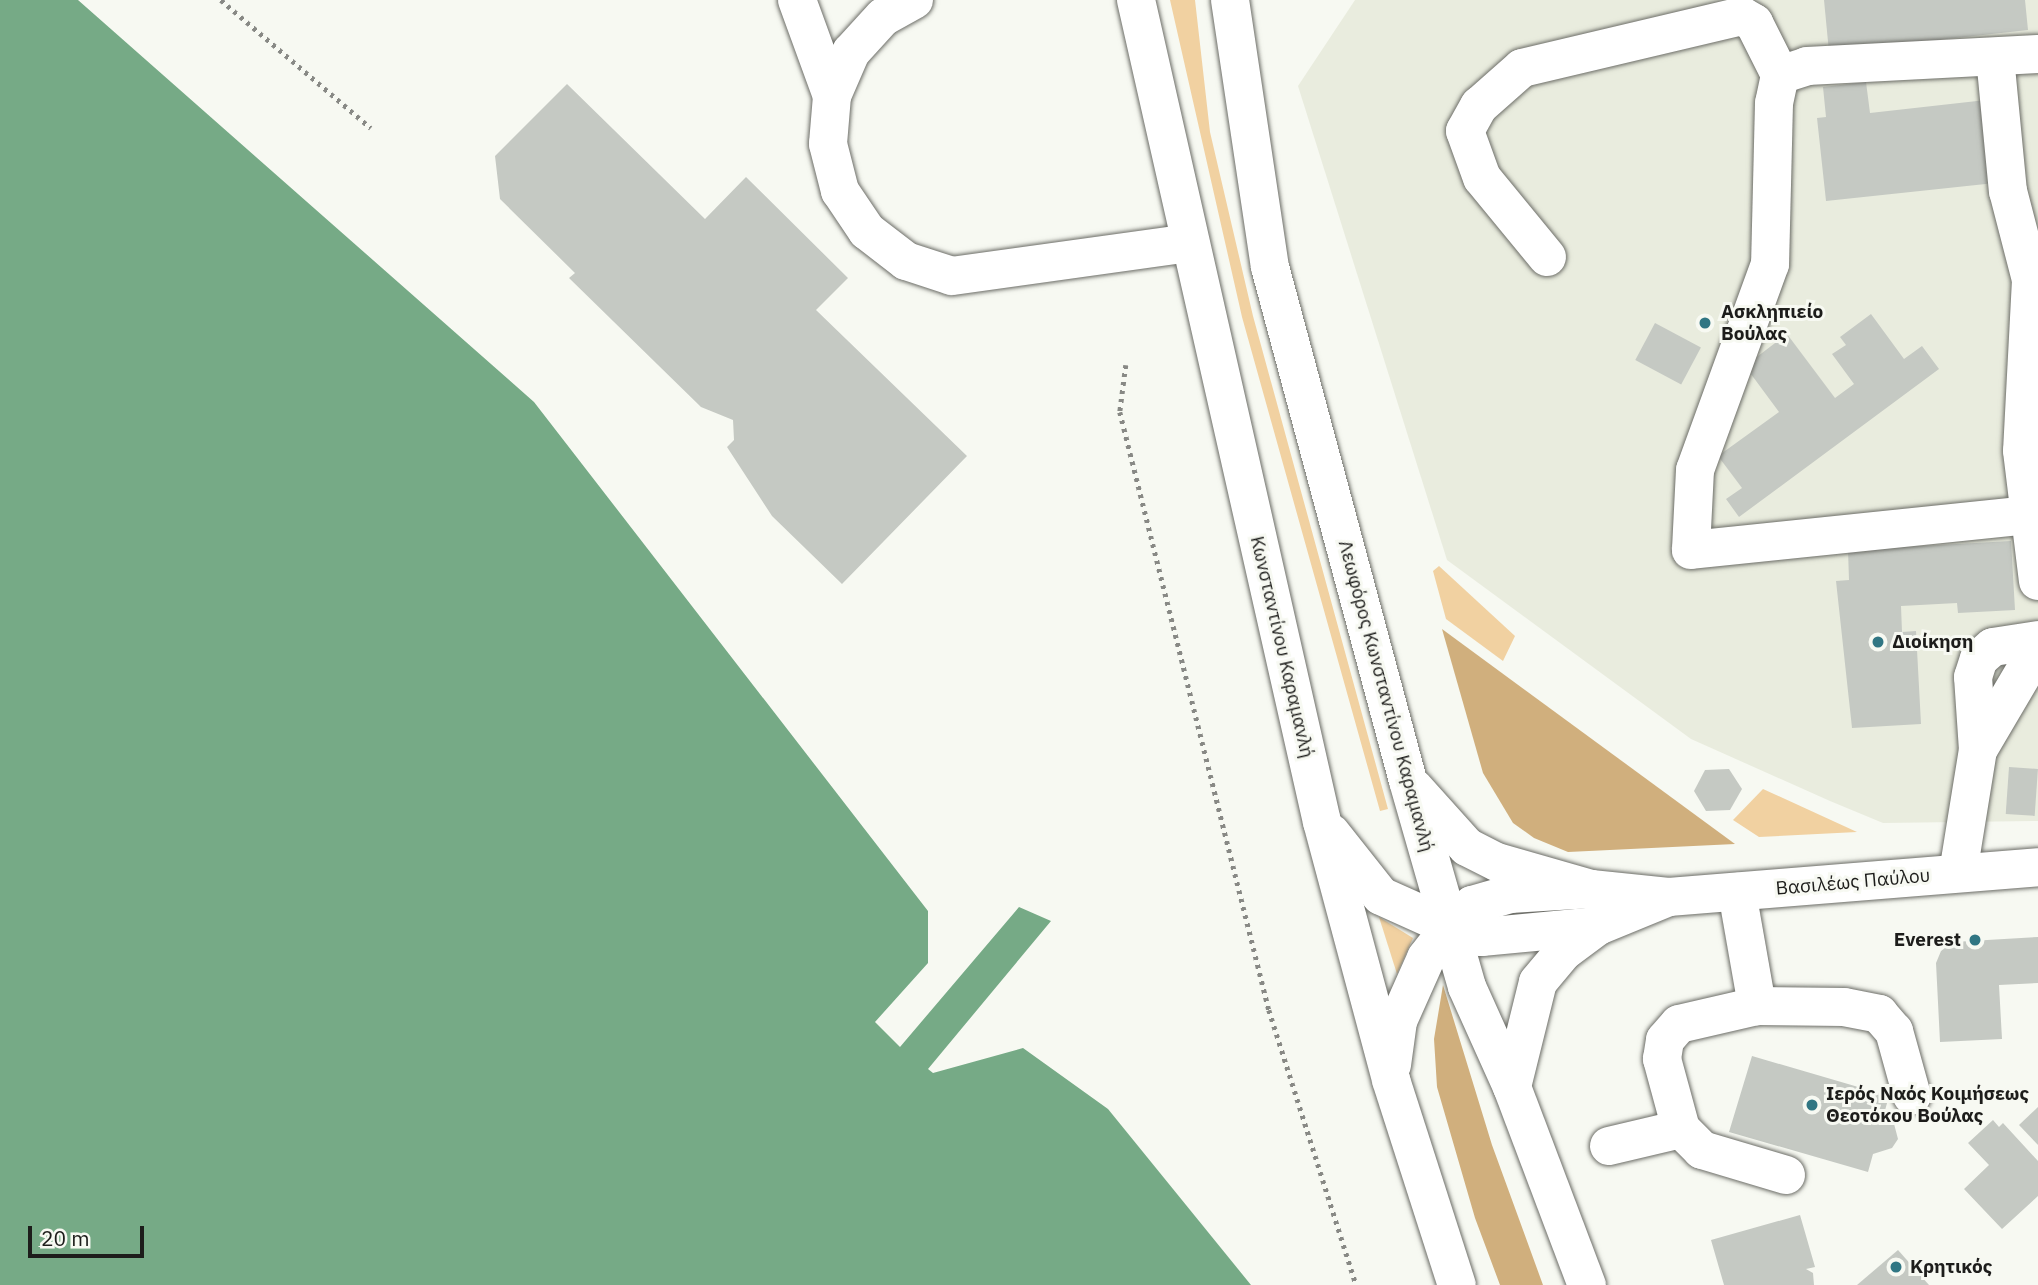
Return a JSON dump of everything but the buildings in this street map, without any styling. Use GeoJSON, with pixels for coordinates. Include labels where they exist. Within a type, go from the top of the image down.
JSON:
{"type":"FeatureCollection","features":[{"type":"Feature","properties":{"kind":"main road"},"geometry":{"type":"LineString","coordinates":[[797,0],[832,96]]}},
{"type":"Feature","properties":{"kind":"main road","name":"Κωνσταντίνου Καραμανλή"},"geometry":{"type":"LineString","coordinates":[[1136,0],[1322,822],[1391,1080],[1457,1285]]}},
{"type":"Feature","properties":{"kind":"main road","name":"Λεωφόρος Κωνσταντίνου Καραμανλή"},"geometry":{"type":"LineString","coordinates":[[1230,0],[1270,267],[1408,781],[1467,987],[1517,1103]]}},
{"type":"Feature","properties":{"kind":"main road"},"geometry":{"type":"LineString","coordinates":[[905,2],[883,17],[851,52],[832,96],[828,144],[840,191],[867,232],[906,261],[952,276],[1189,243]]}},
{"type":"Feature","properties":{"kind":"main road"},"geometry":{"type":"LineString","coordinates":[[1547,257],[1482,178],[1465,131],[1479,106],[1522,68],[1742,16],[1754,23],[1780,75],[1774,103],[1770,264],[1695,470],[1691,550],[2036,544],[2022,451],[2034,277],[2008,191],[1995,57]]}},
{"type":"Feature","properties":{"kind":"main road"},"geometry":{"type":"LineString","coordinates":[[1780,75],[1807,66],[2038,54]]}},
{"type":"Feature","properties":{"kind":"main road"},"geometry":{"type":"LineString","coordinates":[[1958,873],[1978,750],[1973,677],[1979,659],[1993,647],[2038,640]]}},
{"type":"Feature","properties":{"kind":"main road"},"geometry":{"type":"LineString","coordinates":[[1978,750],[2038,648]]}},
{"type":"Feature","properties":{"kind":"main road"},"geometry":{"type":"LineString","coordinates":[[1408,781],[1468,847],[1497,862],[1591,889]]}},
{"type":"Feature","properties":{"kind":"main road"},"geometry":{"type":"LineString","coordinates":[[1322,822],[1381,896],[1450,927],[1426,958],[1398,1021],[1391,1080]]}},
{"type":"Feature","properties":{"kind":"main road","name":"Βασιλέως Παύλου"},"geometry":{"type":"LineString","coordinates":[[1669,897],[1598,926],[1482,937],[1450,927],[1472,905],[1510,894],[1591,889],[1669,897],[2038,867]]}},
{"type":"Feature","properties":{"kind":"main road"},"geometry":{"type":"LineString","coordinates":[[1737,892],[1757,1006]]}},
{"type":"Feature","properties":{"kind":"main road"},"geometry":{"type":"LineString","coordinates":[[1587,1285],[1517,1103],[1538,982],[1563,952],[1598,926]]}},
{"type":"Feature","properties":{"kind":"main road"},"geometry":{"type":"LineString","coordinates":[[1786,1175],[1702,1150],[1681,1129],[1662,1059],[1665,1040],[1679,1024],[1757,1006],[1844,1007],[1879,1014],[1894,1031],[1912,1096]]}},
{"type":"Feature","properties":{"kind":"main road"},"geometry":{"type":"LineString","coordinates":[[1609,1146],[1681,1129]]}},
{"type":"Feature","properties":{"kind":"path"},"geometry":{"type":"LineString","coordinates":[[221,0],[371,128]]}},
{"type":"Feature","properties":{"kind":"path"},"geometry":{"type":"LineString","coordinates":[[1126,365],[1120,412],[1269,1010],[1356,1285]]}},
{"type":"Feature","properties":{"kind":"shaded area"},"geometry":{"type":"Polygon","coordinates":[[[0,0],[78,0],[534,402],[928,911],[928,963],[875,1022],[900,1047],[1019,907],[1051,921],[928,1069],[933,1073],[1023,1048],[1108,1109],[1251,1285],[0,1285],[0,0]]]}},
{"type":"Feature","properties":{"kind":"shaded area"},"geometry":{"type":"Polygon","coordinates":[[[1170,0],[1195,0],[1210,132],[1253,316],[1388,809],[1380,811],[1242,317],[1170,0]]]}},
{"type":"Feature","properties":{"kind":"shaded area","name":"Ασκληπιείο Βούλας"},"geometry":{"type":"Polygon","coordinates":[[[1355,0],[2038,0],[2038,821],[1883,823],[1830,801],[1691,739],[1447,560],[1298,86],[1355,0]]]}},
{"type":"Feature","properties":{"kind":"shaded area"},"geometry":{"type":"Polygon","coordinates":[[[1439,566],[1515,636],[1503,661],[1446,619],[1433,571],[1439,566]]]}},
{"type":"Feature","properties":{"kind":"shaded area"},"geometry":{"type":"Polygon","coordinates":[[[1442,629],[1735,844],[1568,852],[1534,838],[1513,823],[1483,773],[1442,629]]]}},
{"type":"Feature","properties":{"kind":"shaded area"},"geometry":{"type":"Polygon","coordinates":[[[1763,789],[1857,832],[1759,837],[1733,820],[1763,789]]]}},
{"type":"Feature","properties":{"kind":"shaded area"},"geometry":{"type":"Polygon","coordinates":[[[1379,917],[1413,938],[1397,974],[1379,917]]]}},
{"type":"Feature","properties":{"kind":"shaded area"},"geometry":{"type":"Polygon","coordinates":[[[1443,985],[1492,1145],[1543,1285],[1500,1285],[1475,1218],[1437,1087],[1434,1039],[1443,985]]]}},
{"type":"Feature","properties":{"kind":"place","name":"Ασκληπιείο Βούλας"},"geometry":{"type":"Point","coordinates":[1705,323]}},
{"type":"Feature","properties":{"kind":"place","name":"Διοίκηση"},"geometry":{"type":"Point","coordinates":[1878,642]}},
{"type":"Feature","properties":{"kind":"place","name":"Everest"},"geometry":{"type":"Point","coordinates":[1975,940]}},
{"type":"Feature","properties":{"kind":"place","name":"Ιερός Ναός Κοιμήσεως Θεοτόκου Βούλας"},"geometry":{"type":"Point","coordinates":[1812,1105]}},
{"type":"Feature","properties":{"kind":"place","name":"Κρητικός"},"geometry":{"type":"Point","coordinates":[1896,1267]}}]}
